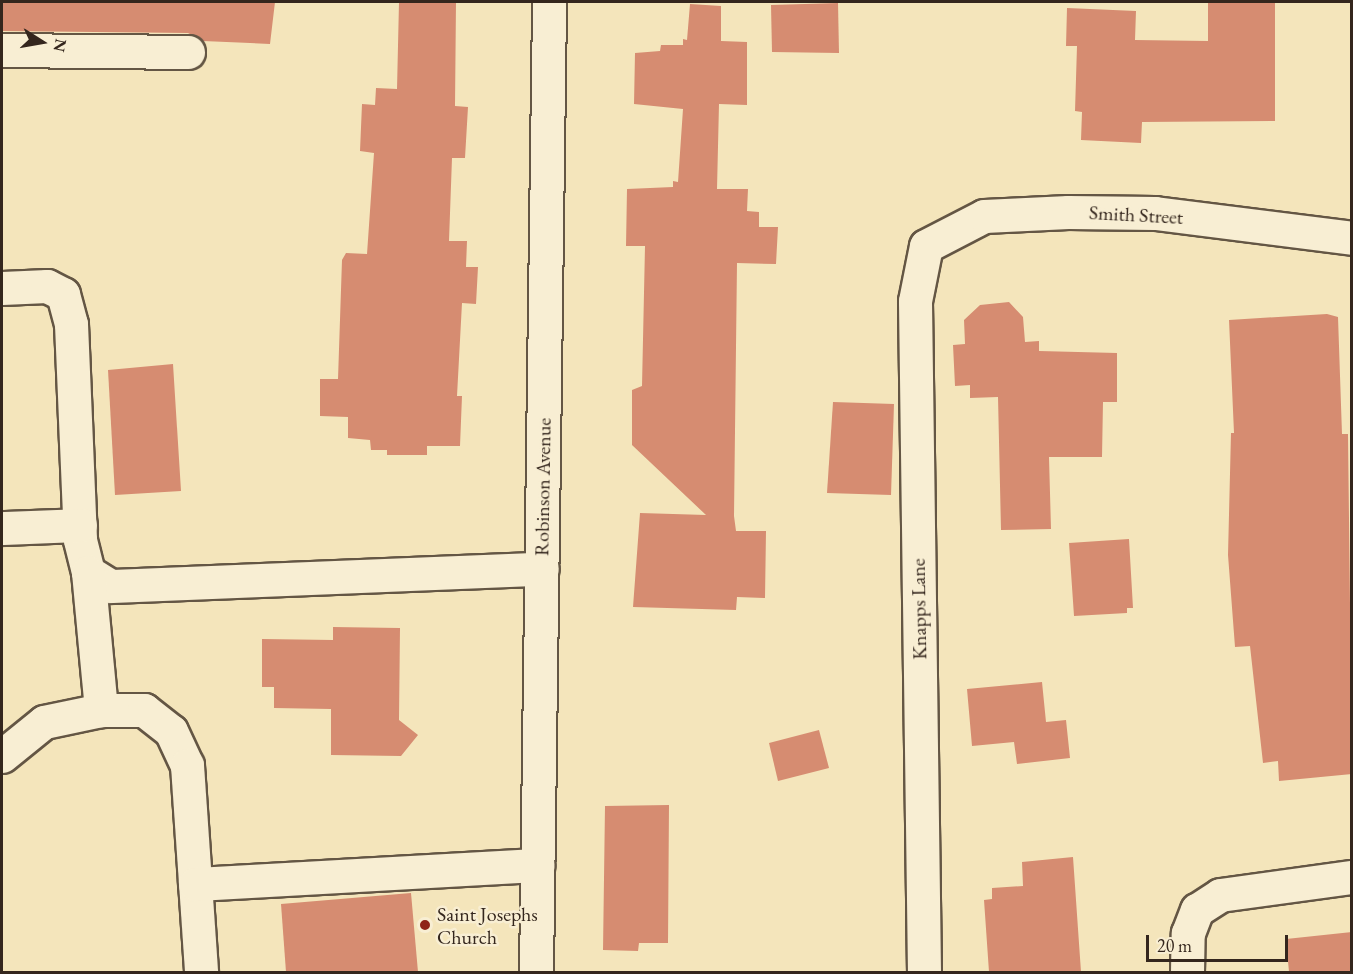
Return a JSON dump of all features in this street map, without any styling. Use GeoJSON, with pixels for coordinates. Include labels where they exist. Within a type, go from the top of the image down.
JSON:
{"type":"FeatureCollection","features":[{"type":"Feature","properties":{"kind":"street","name":"Robinson Avenue"},"geometry":{"type":"LineString","coordinates":[[536,972],[549,2]]}},
{"type":"Feature","properties":{"kind":"street"},"geometry":{"type":"LineString","coordinates":[[2,50],[188,52]]}},
{"type":"Feature","properties":{"kind":"street","name":"Smith Street"},"geometry":{"type":"LineString","coordinates":[[926,246],[984,216],[1068,212],[1155,213],[1352,238]]}},
{"type":"Feature","properties":{"kind":"street","name":"Knapps Lane"},"geometry":{"type":"LineString","coordinates":[[924,972],[915,301],[926,246]]}},
{"type":"Feature","properties":{"kind":"street"},"geometry":{"type":"LineString","coordinates":[[2,288],[47,285],[63,294],[71,324],[80,525],[88,572],[101,710]]}},
{"type":"Feature","properties":{"kind":"street"},"geometry":{"type":"LineString","coordinates":[[2,528],[80,525]]}},
{"type":"Feature","properties":{"kind":"street"},"geometry":{"type":"LineString","coordinates":[[88,572],[110,586],[542,569]]}},
{"type":"Feature","properties":{"kind":"street"},"geometry":{"type":"LineString","coordinates":[[2,756],[44,722],[101,710],[144,710],[171,731],[187,765],[201,972]]}},
{"type":"Feature","properties":{"kind":"street"},"geometry":{"type":"LineString","coordinates":[[195,884],[537,865]]}},
{"type":"Feature","properties":{"kind":"street"},"geometry":{"type":"LineString","coordinates":[[1187,972],[1188,933],[1197,910],[1220,894],[1352,877]]}},
{"type":"Feature","properties":{"kind":"building"},"geometry":{"type":"Polygon","coordinates":[[[2,2],[275,2],[270,44],[203,41],[188,33],[2,31],[2,2]]]}},
{"type":"Feature","properties":{"kind":"building"},"geometry":{"type":"Polygon","coordinates":[[[399,2],[456,2],[455,106],[468,107],[465,158],[452,158],[449,241],[467,241],[466,267],[478,267],[476,304],[462,303],[457,396],[462,396],[460,446],[427,446],[427,455],[387,455],[387,450],[371,450],[370,440],[348,438],[348,417],[320,416],[320,379],[338,379],[342,260],[346,253],[367,254],[374,153],[360,151],[362,104],[375,105],[376,88],[397,89],[399,2]]]}},
{"type":"Feature","properties":{"kind":"building"},"geometry":{"type":"Polygon","coordinates":[[[1208,2],[1275,2],[1275,121],[1142,122],[1141,143],[1081,140],[1082,112],[1075,111],[1077,46],[1066,46],[1067,8],[1136,11],[1135,40],[1208,41],[1208,2]]]}},
{"type":"Feature","properties":{"kind":"building"},"geometry":{"type":"Polygon","coordinates":[[[838,3],[839,53],[772,52],[771,5],[838,3]]]}},
{"type":"Feature","properties":{"kind":"building"},"geometry":{"type":"Polygon","coordinates":[[[690,4],[721,6],[721,41],[747,42],[747,105],[719,104],[717,189],[748,189],[747,211],[759,212],[759,227],[778,227],[776,264],[737,263],[734,516],[736,531],[766,531],[765,598],[737,597],[736,610],[633,607],[640,513],[706,515],[632,445],[632,390],[642,386],[645,246],[626,246],[627,189],[673,187],[673,181],[678,182],[683,109],[634,104],[635,53],[660,51],[661,45],[683,45],[683,39],[687,40],[690,4]]]}},
{"type":"Feature","properties":{"kind":"building"},"geometry":{"type":"Polygon","coordinates":[[[1009,302],[1023,317],[1025,342],[1039,341],[1039,351],[1117,353],[1117,402],[1103,402],[1102,457],[1049,457],[1051,529],[1001,530],[998,397],[970,398],[970,385],[955,386],[953,345],[965,344],[964,320],[980,305],[1009,302]]]}},
{"type":"Feature","properties":{"kind":"building"},"geometry":{"type":"Polygon","coordinates":[[[1327,314],[1338,317],[1342,434],[1348,434],[1352,774],[1279,781],[1278,761],[1263,763],[1250,646],[1235,647],[1228,555],[1231,433],[1234,433],[1229,320],[1327,314]]]}},
{"type":"Feature","properties":{"kind":"building"},"geometry":{"type":"Polygon","coordinates":[[[173,364],[181,491],[115,495],[108,370],[173,364]]]}},
{"type":"Feature","properties":{"kind":"building"},"geometry":{"type":"Polygon","coordinates":[[[833,402],[894,404],[891,495],[827,493],[833,402]]]}},
{"type":"Feature","properties":{"kind":"building"},"geometry":{"type":"Polygon","coordinates":[[[1129,539],[1133,608],[1127,608],[1127,613],[1074,616],[1069,543],[1129,539]]]}},
{"type":"Feature","properties":{"kind":"building"},"geometry":{"type":"Polygon","coordinates":[[[333,627],[400,628],[399,720],[418,735],[401,756],[331,755],[331,709],[274,708],[274,687],[262,687],[262,639],[333,640],[333,627]]]}},
{"type":"Feature","properties":{"kind":"building"},"geometry":{"type":"Polygon","coordinates":[[[1042,682],[1046,722],[1066,720],[1070,758],[1017,764],[1014,742],[972,746],[967,689],[1042,682]]]}},
{"type":"Feature","properties":{"kind":"building"},"geometry":{"type":"Polygon","coordinates":[[[819,730],[829,768],[778,781],[769,743],[819,730]]]}},
{"type":"Feature","properties":{"kind":"building"},"geometry":{"type":"Polygon","coordinates":[[[669,805],[668,943],[639,943],[638,951],[603,950],[605,806],[669,805]]]}},
{"type":"Feature","properties":{"kind":"building"},"geometry":{"type":"Polygon","coordinates":[[[1073,857],[1081,972],[989,972],[984,900],[992,899],[992,888],[1023,886],[1022,862],[1073,857]]]}},
{"type":"Feature","properties":{"kind":"building"},"geometry":{"type":"Polygon","coordinates":[[[411,893],[418,972],[286,972],[281,904],[411,893]]]}},
{"type":"Feature","properties":{"kind":"building"},"geometry":{"type":"Polygon","coordinates":[[[1352,932],[1352,972],[1289,972],[1286,939],[1352,932]]]}},
{"type":"Feature","properties":{"kind":"place","name":"Saint Josephs Church"},"geometry":{"type":"Point","coordinates":[425,925]}}]}
